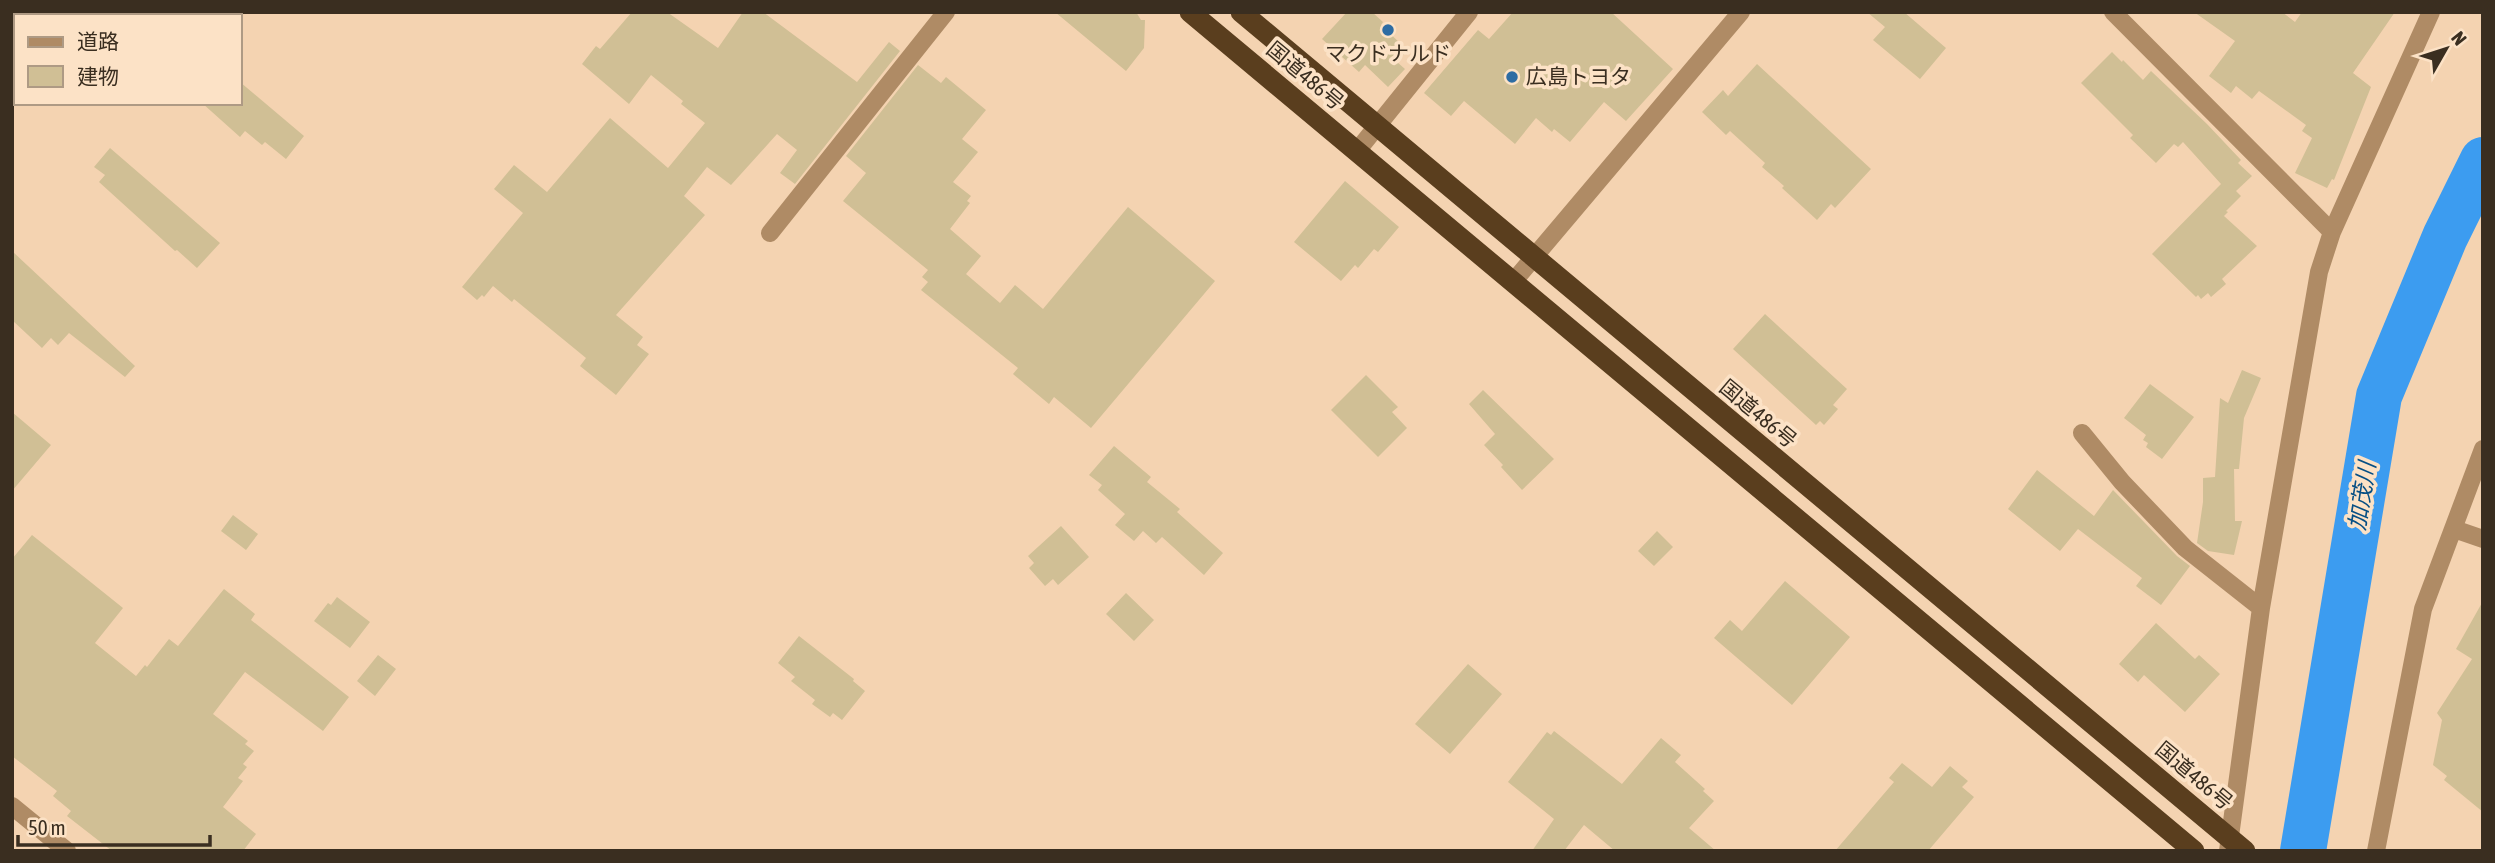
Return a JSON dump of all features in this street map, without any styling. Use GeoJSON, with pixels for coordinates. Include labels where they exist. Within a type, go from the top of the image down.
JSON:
{"type":"FeatureCollection","features":[{"type":"Feature","properties":{"kind":"highway","name":"国道486号"},"geometry":{"type":"LineString","coordinates":[[1191,12],[2194,851]]}},
{"type":"Feature","properties":{"kind":"highway","name":"国道486号"},"geometry":{"type":"LineString","coordinates":[[1241,12],[2235,847]]}},
{"type":"Feature","properties":{"kind":"street"},"geometry":{"type":"LineString","coordinates":[[771,233],[946,12]]}},
{"type":"Feature","properties":{"kind":"street"},"geometry":{"type":"LineString","coordinates":[[1357,151],[1375,125],[1469,12]]}},
{"type":"Feature","properties":{"kind":"street"},"geometry":{"type":"LineString","coordinates":[[1513,282],[1741,12]]}},
{"type":"Feature","properties":{"kind":"street"},"geometry":{"type":"LineString","coordinates":[[2113,12],[2332,232]]}},
{"type":"Feature","properties":{"kind":"street"},"geometry":{"type":"LineString","coordinates":[[2235,847],[2261,608],[2319,272],[2332,232],[2423,15]]}},
{"type":"Feature","properties":{"kind":"street"},"geometry":{"type":"LineString","coordinates":[[2082,433],[2123,482],[2185,548],[2261,608]]}},
{"type":"Feature","properties":{"kind":"street"},"geometry":{"type":"LineString","coordinates":[[2376,851],[2423,609],[2483,449]]}},
{"type":"Feature","properties":{"kind":"street"},"geometry":{"type":"LineString","coordinates":[[2454,529],[2483,539]]}},
{"type":"Feature","properties":{"kind":"street"},"geometry":{"type":"LineString","coordinates":[[12,806],[67,851]]}},
{"type":"Feature","properties":{"kind":"building"},"geometry":{"type":"Polygon","coordinates":[[[632,12],[667,12],[718,48],[743,12],[763,12],[857,82],[889,42],[900,51],[795,184],[780,173],[797,150],[777,134],[731,185],[707,167],[684,196],[705,215],[616,315],[643,337],[637,345],[649,354],[616,395],[580,366],[586,358],[514,299],[512,302],[493,286],[484,297],[482,295],[477,300],[462,287],[523,213],[494,189],[514,165],[547,192],[610,118],[668,168],[705,123],[651,75],[629,104],[582,64],[596,46],[600,49],[632,12]]]}},
{"type":"Feature","properties":{"kind":"building"},"geometry":{"type":"Polygon","coordinates":[[[1055,12],[1136,12],[1141,20],[1145,20],[1144,48],[1126,71],[1055,12]]]}},
{"type":"Feature","properties":{"kind":"building"},"geometry":{"type":"Polygon","coordinates":[[[1347,12],[1372,12],[1402,45],[1400,48],[1405,53],[1397,62],[1405,69],[1388,87],[1365,65],[1359,72],[1322,39],[1347,12]]]}},
{"type":"Feature","properties":{"kind":"building"},"geometry":{"type":"Polygon","coordinates":[[[1513,12],[1611,12],[1673,69],[1626,121],[1604,102],[1570,142],[1554,129],[1552,132],[1536,118],[1515,144],[1464,101],[1451,116],[1424,93],[1478,30],[1489,39],[1513,12]]]}},
{"type":"Feature","properties":{"kind":"building"},"geometry":{"type":"Polygon","coordinates":[[[1867,12],[1904,12],[1946,48],[1920,79],[1873,40],[1885,27],[1867,12]]]}},
{"type":"Feature","properties":{"kind":"building"},"geometry":{"type":"Polygon","coordinates":[[[2194,12],[2282,12],[2295,22],[2302,12],[2395,12],[2353,73],[2371,87],[2334,180],[2332,179],[2327,188],[2295,173],[2312,138],[2302,131],[2306,125],[2259,91],[2252,99],[2236,86],[2231,93],[2209,76],[2235,41],[2194,12]]]}},
{"type":"Feature","properties":{"kind":"building"},"geometry":{"type":"Polygon","coordinates":[[[2112,52],[2143,80],[2151,71],[2207,124],[2241,160],[2238,163],[2252,176],[2236,191],[2241,196],[2224,216],[2257,246],[2222,279],[2226,284],[2211,297],[2208,293],[2201,299],[2198,295],[2196,297],[2152,254],[2221,184],[2183,142],[2178,147],[2174,144],[2156,163],[2130,138],[2133,135],[2081,83],[2112,52]]]}},
{"type":"Feature","properties":{"kind":"building"},"geometry":{"type":"Polygon","coordinates":[[[1757,64],[1871,169],[1835,208],[1831,204],[1817,220],[1762,167],[1765,163],[1730,131],[1726,135],[1702,112],[1723,90],[1728,96],[1757,64]]]}},
{"type":"Feature","properties":{"kind":"building"},"geometry":{"type":"Polygon","coordinates":[[[918,65],[941,83],[946,77],[986,110],[962,139],[978,152],[953,182],[971,196],[967,201],[970,203],[950,229],[981,256],[966,274],[1000,303],[1015,285],[1043,309],[1128,207],[1215,281],[1091,428],[1054,397],[1049,404],[1013,374],[1018,368],[921,290],[928,282],[922,277],[928,270],[843,201],[866,173],[846,156],[918,65]]]}},
{"type":"Feature","properties":{"kind":"building"},"geometry":{"type":"Polygon","coordinates":[[[242,84],[304,136],[286,159],[265,142],[262,145],[245,131],[240,137],[204,105],[242,105],[242,84]]]}},
{"type":"Feature","properties":{"kind":"building"},"geometry":{"type":"Polygon","coordinates":[[[110,148],[220,243],[197,268],[99,182],[105,175],[94,167],[110,148]]]}},
{"type":"Feature","properties":{"kind":"building"},"geometry":{"type":"Polygon","coordinates":[[[1345,181],[1399,227],[1378,252],[1374,249],[1358,268],[1355,265],[1341,281],[1294,242],[1345,181]]]}},
{"type":"Feature","properties":{"kind":"building"},"geometry":{"type":"Polygon","coordinates":[[[12,251],[135,366],[125,377],[69,333],[58,345],[51,338],[42,348],[12,320],[12,251]]]}},
{"type":"Feature","properties":{"kind":"building"},"geometry":{"type":"Polygon","coordinates":[[[1765,314],[1847,389],[1833,405],[1838,409],[1824,425],[1820,421],[1816,425],[1733,349],[1765,314]]]}},
{"type":"Feature","properties":{"kind":"building"},"geometry":{"type":"Polygon","coordinates":[[[2242,370],[2261,378],[2244,418],[2239,469],[2234,469],[2235,521],[2242,521],[2234,555],[2208,551],[2197,543],[2203,502],[2203,478],[2215,477],[2220,398],[2228,403],[2242,370]]]}},
{"type":"Feature","properties":{"kind":"building"},"geometry":{"type":"Polygon","coordinates":[[[1366,375],[1398,407],[1392,412],[1407,428],[1378,457],[1331,410],[1366,375]]]}},
{"type":"Feature","properties":{"kind":"building"},"geometry":{"type":"Polygon","coordinates":[[[2150,384],[2194,417],[2162,459],[2146,447],[2148,443],[2143,440],[2146,435],[2124,418],[2150,384]]]}},
{"type":"Feature","properties":{"kind":"building"},"geometry":{"type":"Polygon","coordinates":[[[1483,390],[1554,459],[1522,490],[1484,445],[1495,434],[1469,404],[1483,390]]]}},
{"type":"Feature","properties":{"kind":"building"},"geometry":{"type":"Polygon","coordinates":[[[12,412],[51,445],[12,491],[12,412]]]}},
{"type":"Feature","properties":{"kind":"building"},"geometry":{"type":"Polygon","coordinates":[[[1114,446],[1151,477],[1147,482],[1180,509],[1177,512],[1223,553],[1204,575],[1162,537],[1156,543],[1143,531],[1134,541],[1115,525],[1125,514],[1098,490],[1102,485],[1089,475],[1114,446]]]}},
{"type":"Feature","properties":{"kind":"building"},"geometry":{"type":"Polygon","coordinates":[[[2037,470],[2094,516],[2113,490],[2190,566],[2161,605],[2136,586],[2142,578],[2078,529],[2060,551],[2008,509],[2037,470]]]}},
{"type":"Feature","properties":{"kind":"building"},"geometry":{"type":"Polygon","coordinates":[[[233,515],[258,534],[246,550],[221,531],[233,515]]]}},
{"type":"Feature","properties":{"kind":"building"},"geometry":{"type":"Polygon","coordinates":[[[1061,526],[1089,557],[1058,585],[1053,579],[1045,586],[1029,568],[1034,563],[1028,556],[1061,526]]]}},
{"type":"Feature","properties":{"kind":"building"},"geometry":{"type":"Polygon","coordinates":[[[1657,531],[1673,547],[1654,566],[1638,551],[1657,531]]]}},
{"type":"Feature","properties":{"kind":"building"},"geometry":{"type":"Polygon","coordinates":[[[32,535],[123,608],[95,643],[136,676],[145,665],[147,667],[169,639],[178,646],[224,589],[255,614],[251,620],[349,697],[323,731],[245,672],[213,714],[248,741],[245,744],[254,751],[243,764],[247,767],[238,778],[243,781],[223,807],[256,834],[243,851],[112,851],[67,816],[71,811],[53,796],[57,791],[12,756],[12,559],[32,535]]]}},
{"type":"Feature","properties":{"kind":"building"},"geometry":{"type":"Polygon","coordinates":[[[1785,581],[1850,637],[1792,705],[1714,638],[1730,620],[1742,631],[1785,581]]]}},
{"type":"Feature","properties":{"kind":"building"},"geometry":{"type":"Polygon","coordinates":[[[1126,593],[1154,620],[1134,641],[1106,614],[1126,593]]]}},
{"type":"Feature","properties":{"kind":"building"},"geometry":{"type":"Polygon","coordinates":[[[337,597],[370,622],[350,648],[314,621],[328,603],[331,605],[337,597]]]}},
{"type":"Feature","properties":{"kind":"building"},"geometry":{"type":"Polygon","coordinates":[[[2483,601],[2483,812],[2444,780],[2447,776],[2433,765],[2442,720],[2437,713],[2472,659],[2456,649],[2483,601]]]}},
{"type":"Feature","properties":{"kind":"building"},"geometry":{"type":"Polygon","coordinates":[[[2156,623],[2195,659],[2199,655],[2220,674],[2185,712],[2144,675],[2138,682],[2119,664],[2156,623]]]}},
{"type":"Feature","properties":{"kind":"building"},"geometry":{"type":"Polygon","coordinates":[[[799,636],[854,679],[865,691],[842,720],[833,713],[830,717],[812,704],[815,700],[791,681],[795,677],[778,663],[799,636]]]}},
{"type":"Feature","properties":{"kind":"building"},"geometry":{"type":"Polygon","coordinates":[[[378,655],[396,669],[375,696],[357,681],[378,655]]]}},
{"type":"Feature","properties":{"kind":"building"},"geometry":{"type":"Polygon","coordinates":[[[1468,664],[1502,694],[1450,754],[1415,724],[1468,664]]]}},
{"type":"Feature","properties":{"kind":"building"},"geometry":{"type":"Polygon","coordinates":[[[1554,731],[1622,784],[1661,738],[1681,755],[1675,762],[1705,789],[1703,791],[1714,801],[1689,828],[1716,851],[1615,851],[1584,825],[1564,851],[1532,851],[1554,819],[1508,782],[1547,732],[1551,735],[1554,731]]]}},
{"type":"Feature","properties":{"kind":"building"},"geometry":{"type":"Polygon","coordinates":[[[1902,763],[1932,787],[1950,766],[1968,781],[1962,787],[1974,797],[1928,851],[1835,851],[1894,782],[1889,778],[1902,763]]]}},
{"type":"Feature","properties":{"kind":"waterway","name":"加茂川"},"geometry":{"type":"LineString","coordinates":[[2303,851],[2379,396],[2445,237],[2483,160]]}},
{"type":"Feature","properties":{"kind":"place","name":"マクドナルド"},"geometry":{"type":"Point","coordinates":[1388,30]}},
{"type":"Feature","properties":{"kind":"place","name":"広島トヨタ"},"geometry":{"type":"Point","coordinates":[1512,77]}}]}
